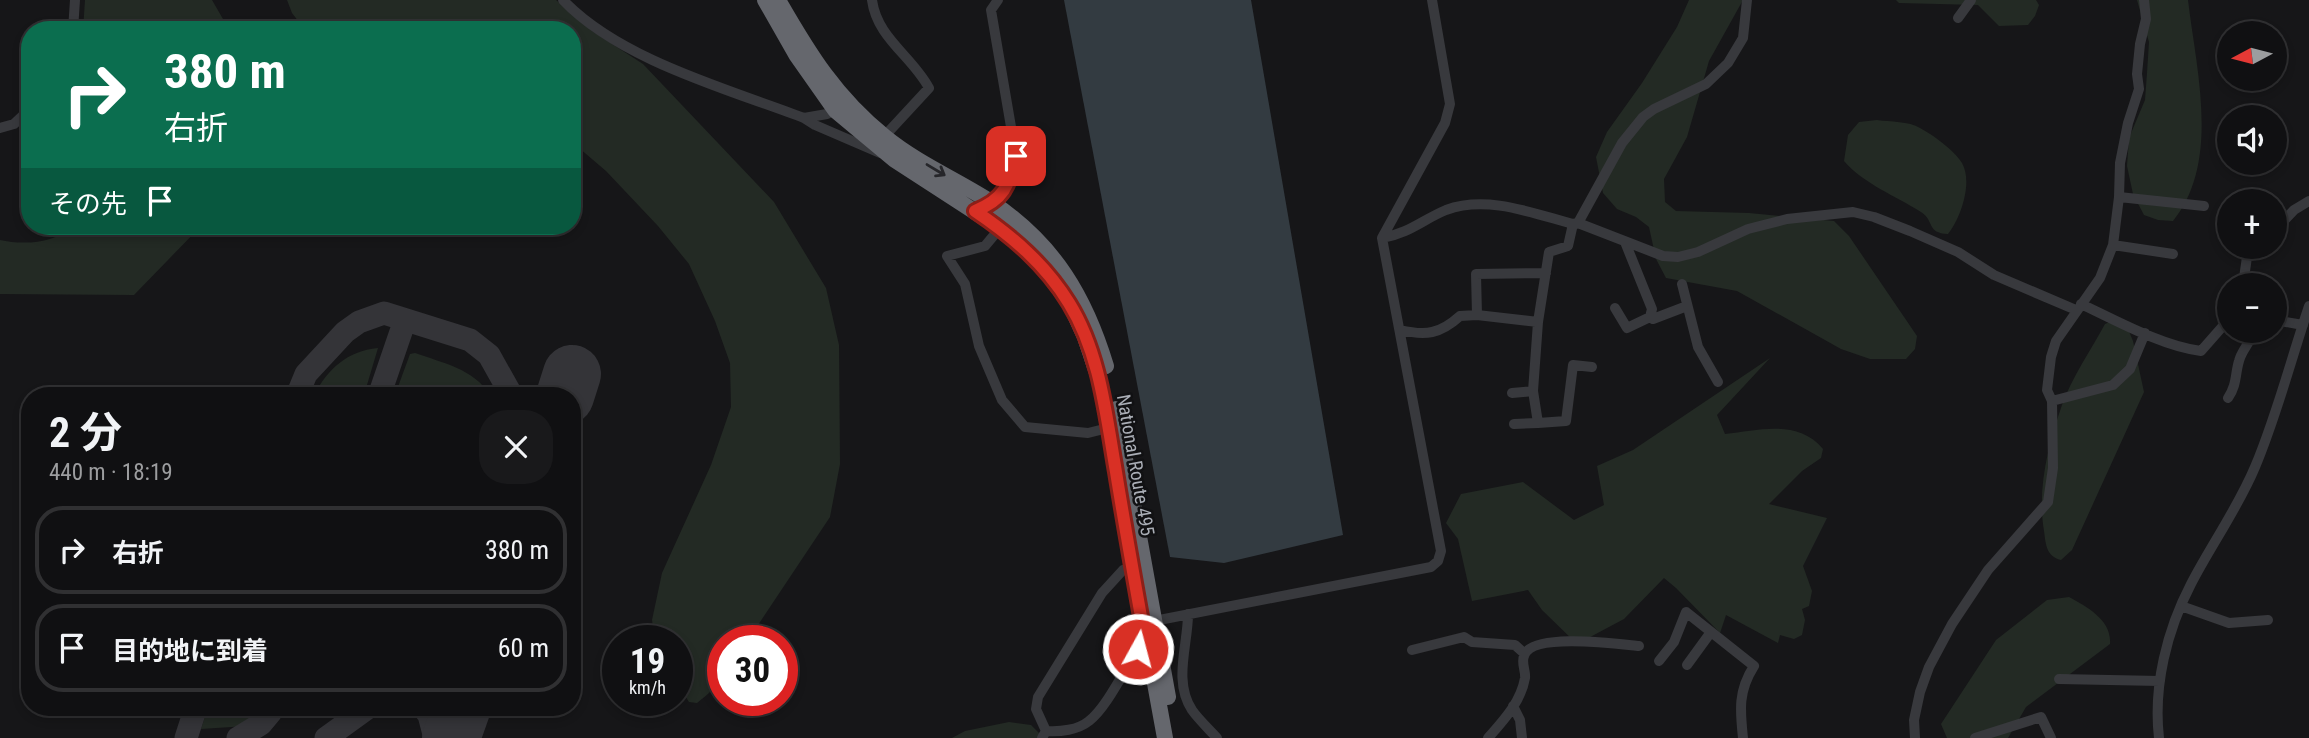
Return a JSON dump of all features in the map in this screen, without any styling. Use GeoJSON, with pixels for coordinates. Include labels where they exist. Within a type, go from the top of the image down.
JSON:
{"type":"FeatureCollection","features":[{"type":"Feature","properties":{"kind":"highway","name":"National Route 495"},"geometry":{"type":"LineString","coordinates":[[765,0],[797,56],[835,110],[880,141],[902,149],[993,204],[1025,227],[1059,265],[1080,297],[1096,334],[1111,383],[1148,622],[1145,639],[1165,738]]}},
{"type":"Feature","properties":{"kind":"highway","name":"National Route 495"},"geometry":{"type":"LineString","coordinates":[[778,0],[823,74],[895,160],[1000,228],[1041,264],[1070,304],[1085,337],[1100,382],[1132,567],[1148,622],[1175,738]]}},
{"type":"Feature","properties":{"kind":"street"},"geometry":{"type":"LineString","coordinates":[[74,21],[75,0]]}},
{"type":"Feature","properties":{"kind":"street"},"geometry":{"type":"LineString","coordinates":[[563,0],[575,12],[652,61],[804,118],[895,160]]}},
{"type":"Feature","properties":{"kind":"street"},"geometry":{"type":"LineString","coordinates":[[872,0],[877,21],[884,33],[929,88],[880,141]]}},
{"type":"Feature","properties":{"kind":"street"},"geometry":{"type":"LineString","coordinates":[[975,211],[993,204],[1009,186],[1016,156],[991,10],[998,0]]}},
{"type":"Feature","properties":{"kind":"street"},"geometry":{"type":"LineString","coordinates":[[1148,622],[1431,566],[1438,561],[1441,551],[1382,238],[1445,123],[1450,104],[1432,0]]}},
{"type":"Feature","properties":{"kind":"street"},"geometry":{"type":"LineString","coordinates":[[1538,423],[1533,391],[1538,322],[1549,252],[1568,246],[1575,224],[1622,143],[1643,117],[1654,109],[1706,85],[1728,63],[1743,38],[1747,0]]}},
{"type":"Feature","properties":{"kind":"street"},"geometry":{"type":"LineString","coordinates":[[1958,18],[1971,0]]}},
{"type":"Feature","properties":{"kind":"street"},"geometry":{"type":"LineString","coordinates":[[1915,738],[1914,720],[1920,692],[1929,667],[1952,624],[1988,570],[2048,502],[2053,468],[2052,401],[2046,390],[2051,357],[2056,341],[2100,278],[2113,245],[2120,163],[2128,122],[2139,89],[2137,74],[2140,44],[2146,19],[2144,0]]}},
{"type":"Feature","properties":{"kind":"street"},"geometry":{"type":"LineString","coordinates":[[804,118],[828,114],[835,110]]}},
{"type":"Feature","properties":{"kind":"street"},"geometry":{"type":"LineString","coordinates":[[0,128],[14,124],[21,117]]}},
{"type":"Feature","properties":{"kind":"street"},"geometry":{"type":"LineString","coordinates":[[2119,197],[2204,206]]}},
{"type":"Feature","properties":{"kind":"street"},"geometry":{"type":"LineString","coordinates":[[2287,217],[2309,201]]}},
{"type":"Feature","properties":{"kind":"street"},"geometry":{"type":"LineString","coordinates":[[1382,238],[1401,234],[1459,206],[1487,203],[1575,224],[1664,256],[1678,257],[1698,252],[1748,229],[1787,219],[1853,212],[1874,217],[1958,252],[1994,275],[2190,350],[2201,351],[2217,333]]}},
{"type":"Feature","properties":{"kind":"street"},"geometry":{"type":"LineString","coordinates":[[1000,228],[985,246],[947,256],[965,284],[979,346],[1002,400],[1025,427],[1088,433],[1108,428]]}},
{"type":"Feature","properties":{"kind":"street"},"geometry":{"type":"LineString","coordinates":[[1625,242],[1645,287],[1651,309],[1650,317]]}},
{"type":"Feature","properties":{"kind":"street"},"geometry":{"type":"LineString","coordinates":[[2113,245],[2173,254]]}},
{"type":"Feature","properties":{"kind":"street"},"geometry":{"type":"LineString","coordinates":[[1477,315],[1476,274],[1546,273]]}},
{"type":"Feature","properties":{"kind":"street"},"geometry":{"type":"LineString","coordinates":[[1682,284],[1698,346],[1718,382]]}},
{"type":"Feature","properties":{"kind":"street"},"geometry":{"type":"LineString","coordinates":[[1615,308],[1628,328],[1650,317],[1653,319],[1687,306]]}},
{"type":"Feature","properties":{"kind":"street"},"geometry":{"type":"LineString","coordinates":[[2160,738],[2160,681],[2171,629],[2190,585],[2255,467],[2309,306]]}},
{"type":"Feature","properties":{"kind":"street"},"geometry":{"type":"LineString","coordinates":[[1400,330],[1418,334],[1444,330],[1460,316],[1477,315],[1538,322]]}},
{"type":"Feature","properties":{"kind":"street"},"geometry":{"type":"LineString","coordinates":[[2287,322],[2303,325]]}},
{"type":"Feature","properties":{"kind":"street"},"geometry":{"type":"LineString","coordinates":[[2052,401],[2113,385],[2130,369],[2145,333]]}},
{"type":"Feature","properties":{"kind":"street"},"geometry":{"type":"LineString","coordinates":[[2228,398],[2234,390],[2242,352],[2250,343]]}},
{"type":"Feature","properties":{"kind":"street"},"geometry":{"type":"LineString","coordinates":[[1514,424],[1571,421],[1573,365],[1592,367]]}},
{"type":"Feature","properties":{"kind":"street"},"geometry":{"type":"LineString","coordinates":[[1512,393],[1533,391]]}},
{"type":"Feature","properties":{"kind":"street"},"geometry":{"type":"LineString","coordinates":[[1132,567],[1123,570],[1102,593],[1038,697],[1036,709],[1044,734],[1089,722],[1145,639]]}},
{"type":"Feature","properties":{"kind":"street"},"geometry":{"type":"LineString","coordinates":[[2181,606],[2229,623],[2268,620]]}},
{"type":"Feature","properties":{"kind":"street"},"geometry":{"type":"LineString","coordinates":[[1660,661],[1674,642],[1686,612],[1754,666],[1744,682],[1742,738]]}},
{"type":"Feature","properties":{"kind":"street"},"geometry":{"type":"LineString","coordinates":[[1188,614],[1182,675],[1184,695],[1192,710],[1217,738]]}},
{"type":"Feature","properties":{"kind":"street"},"geometry":{"type":"LineString","coordinates":[[1687,665],[1711,632]]}},
{"type":"Feature","properties":{"kind":"street"},"geometry":{"type":"LineString","coordinates":[[1412,650],[1464,637],[1472,642],[1515,645],[1525,654]]}},
{"type":"Feature","properties":{"kind":"street"},"geometry":{"type":"LineString","coordinates":[[1488,738],[1513,706],[1525,677],[1525,654],[1539,643],[1587,642],[1639,646]]}},
{"type":"Feature","properties":{"kind":"street"},"geometry":{"type":"LineString","coordinates":[[2059,679],[2160,681]]}},
{"type":"Feature","properties":{"kind":"street"},"geometry":{"type":"LineString","coordinates":[[1513,706],[1520,720],[1522,738]]}},
{"type":"Feature","properties":{"kind":"street"},"geometry":{"type":"LineString","coordinates":[[1975,738],[2041,717],[2051,738]]}},
{"type":"Feature","properties":{"kind":"shaded area"},"geometry":{"type":"Polygon","coordinates":[[[85,0],[212,0],[223,21],[84,21],[85,0]]]}},
{"type":"Feature","properties":{"kind":"shaded area"},"geometry":{"type":"Polygon","coordinates":[[[287,0],[556,0],[580,21],[298,21],[287,0]]]}},
{"type":"Feature","properties":{"kind":"shaded area"},"geometry":{"type":"Polygon","coordinates":[[[1064,0],[1251,0],[1343,535],[1224,563],[1170,557],[1064,0]]]}},
{"type":"Feature","properties":{"kind":"shaded area"},"geometry":{"type":"Polygon","coordinates":[[[1689,0],[1743,0],[1709,61],[1687,137],[1664,179],[1665,202],[1676,211],[1749,213],[1834,221],[1849,236],[1917,336],[1915,349],[1906,359],[1870,359],[1841,349],[1737,291],[1666,278],[1656,259],[1649,227],[1636,217],[1617,209],[1603,193],[1596,157],[1607,132],[1677,27],[1689,0]]]}},
{"type":"Feature","properties":{"kind":"shaded area"},"geometry":{"type":"Polygon","coordinates":[[[1896,0],[2036,0],[2039,5],[2028,25],[1999,26],[1978,5],[1899,3],[1896,0]]]}},
{"type":"Feature","properties":{"kind":"shaded area"},"geometry":{"type":"Polygon","coordinates":[[[2137,0],[2188,0],[2202,114],[2201,143],[2197,171],[2188,197],[2173,221],[2144,215],[2133,194],[2127,166],[2129,138],[2145,100],[2149,42],[2137,0]]]}},
{"type":"Feature","properties":{"kind":"shaded area"},"geometry":{"type":"Polygon","coordinates":[[[581,22],[643,64],[774,202],[826,288],[839,345],[840,464],[830,517],[758,625],[707,625],[707,695],[697,703],[693,702],[693,625],[653,625],[652,620],[662,573],[711,465],[731,407],[730,363],[715,321],[689,264],[658,226],[606,171],[581,150],[581,22]]]}},
{"type":"Feature","properties":{"kind":"shaded area"},"geometry":{"type":"Polygon","coordinates":[[[1877,120],[1916,126],[1943,143],[1962,163],[1966,190],[1957,219],[1948,234],[1933,229],[1925,215],[1871,183],[1844,161],[1848,135],[1859,122],[1877,120]]]}},
{"type":"Feature","properties":{"kind":"shaded area"},"geometry":{"type":"Polygon","coordinates":[[[192,235],[134,295],[0,294],[0,240],[38,242],[57,236],[192,235]]]}},
{"type":"Feature","properties":{"kind":"shaded area"},"geometry":{"type":"Polygon","coordinates":[[[2115,320],[2125,322],[2133,341],[2144,392],[2072,550],[2061,560],[2052,556],[2046,545],[2042,515],[2048,451],[2071,384],[2105,324],[2115,320]]]}},
{"type":"Feature","properties":{"kind":"shaded area"},"geometry":{"type":"Polygon","coordinates":[[[378,348],[366,387],[319,387],[332,369],[348,357],[378,348]]]}},
{"type":"Feature","properties":{"kind":"shaded area"},"geometry":{"type":"Polygon","coordinates":[[[415,353],[447,364],[467,373],[484,387],[398,387],[410,354],[415,353]]]}},
{"type":"Feature","properties":{"kind":"shaded area"},"geometry":{"type":"Polygon","coordinates":[[[1770,358],[1717,415],[1725,434],[1765,429],[1790,430],[1802,433],[1823,449],[1821,458],[1802,471],[1769,504],[1827,518],[1803,566],[1812,591],[1809,606],[1802,609],[1805,620],[1802,635],[1794,639],[1780,635],[1778,643],[1726,615],[1720,633],[1664,578],[1624,619],[1577,644],[1542,610],[1528,590],[1472,601],[1458,539],[1446,523],[1461,494],[1523,482],[1574,520],[1604,505],[1597,466],[1633,450],[1770,358]]]}},
{"type":"Feature","properties":{"kind":"shaded area"},"geometry":{"type":"Polygon","coordinates":[[[2069,597],[2103,621],[2110,636],[2110,644],[2026,707],[2008,738],[1947,738],[1941,724],[1996,640],[2047,600],[2069,597]]]}},
{"type":"Feature","properties":{"kind":"shaded area"},"geometry":{"type":"Polygon","coordinates":[[[205,716],[255,716],[247,726],[201,729],[205,716]]]}},
{"type":"Feature","properties":{"kind":"shaded area"},"geometry":{"type":"Polygon","coordinates":[[[1009,722],[1031,725],[1044,738],[952,738],[965,731],[1009,722]]]}},
{"type":"Feature","properties":{"kind":"taxiway"},"geometry":{"type":"LineString","coordinates":[[301,387],[306,374],[345,332],[359,322],[384,313],[470,340],[489,355],[507,387]]}},
{"type":"Feature","properties":{"kind":"taxiway"},"geometry":{"type":"LineString","coordinates":[[382,387],[405,320]]}},
{"type":"Feature","properties":{"kind":"taxiway"},"geometry":{"type":"LineString","coordinates":[[186,738],[193,716]]}},
{"type":"Feature","properties":{"kind":"taxiway"},"geometry":{"type":"LineString","coordinates":[[238,738],[261,724],[268,716]]}},
{"type":"Feature","properties":{"kind":"taxiway"},"geometry":{"type":"LineString","coordinates":[[326,738],[357,716]]}},
{"type":"Feature","properties":{"kind":"taxiway"},"geometry":{"type":"LineString","coordinates":[[429,716],[435,738]]}},
{"type":"Feature","properties":{"kind":"runway"},"geometry":{"type":"LineString","coordinates":[[568,387],[572,374]]}},
{"type":"Feature","properties":{"kind":"runway"},"geometry":{"type":"LineString","coordinates":[[451,738],[459,716]]}},
{"type":"Feature","properties":{"kind":"route"},"geometry":{"type":"LineString","coordinates":[[1016,156],[1009,186],[993,204],[975,211],[1006,232],[1041,264],[1070,304],[1085,337],[1100,382],[1145,639],[1138,649]]}}]}
